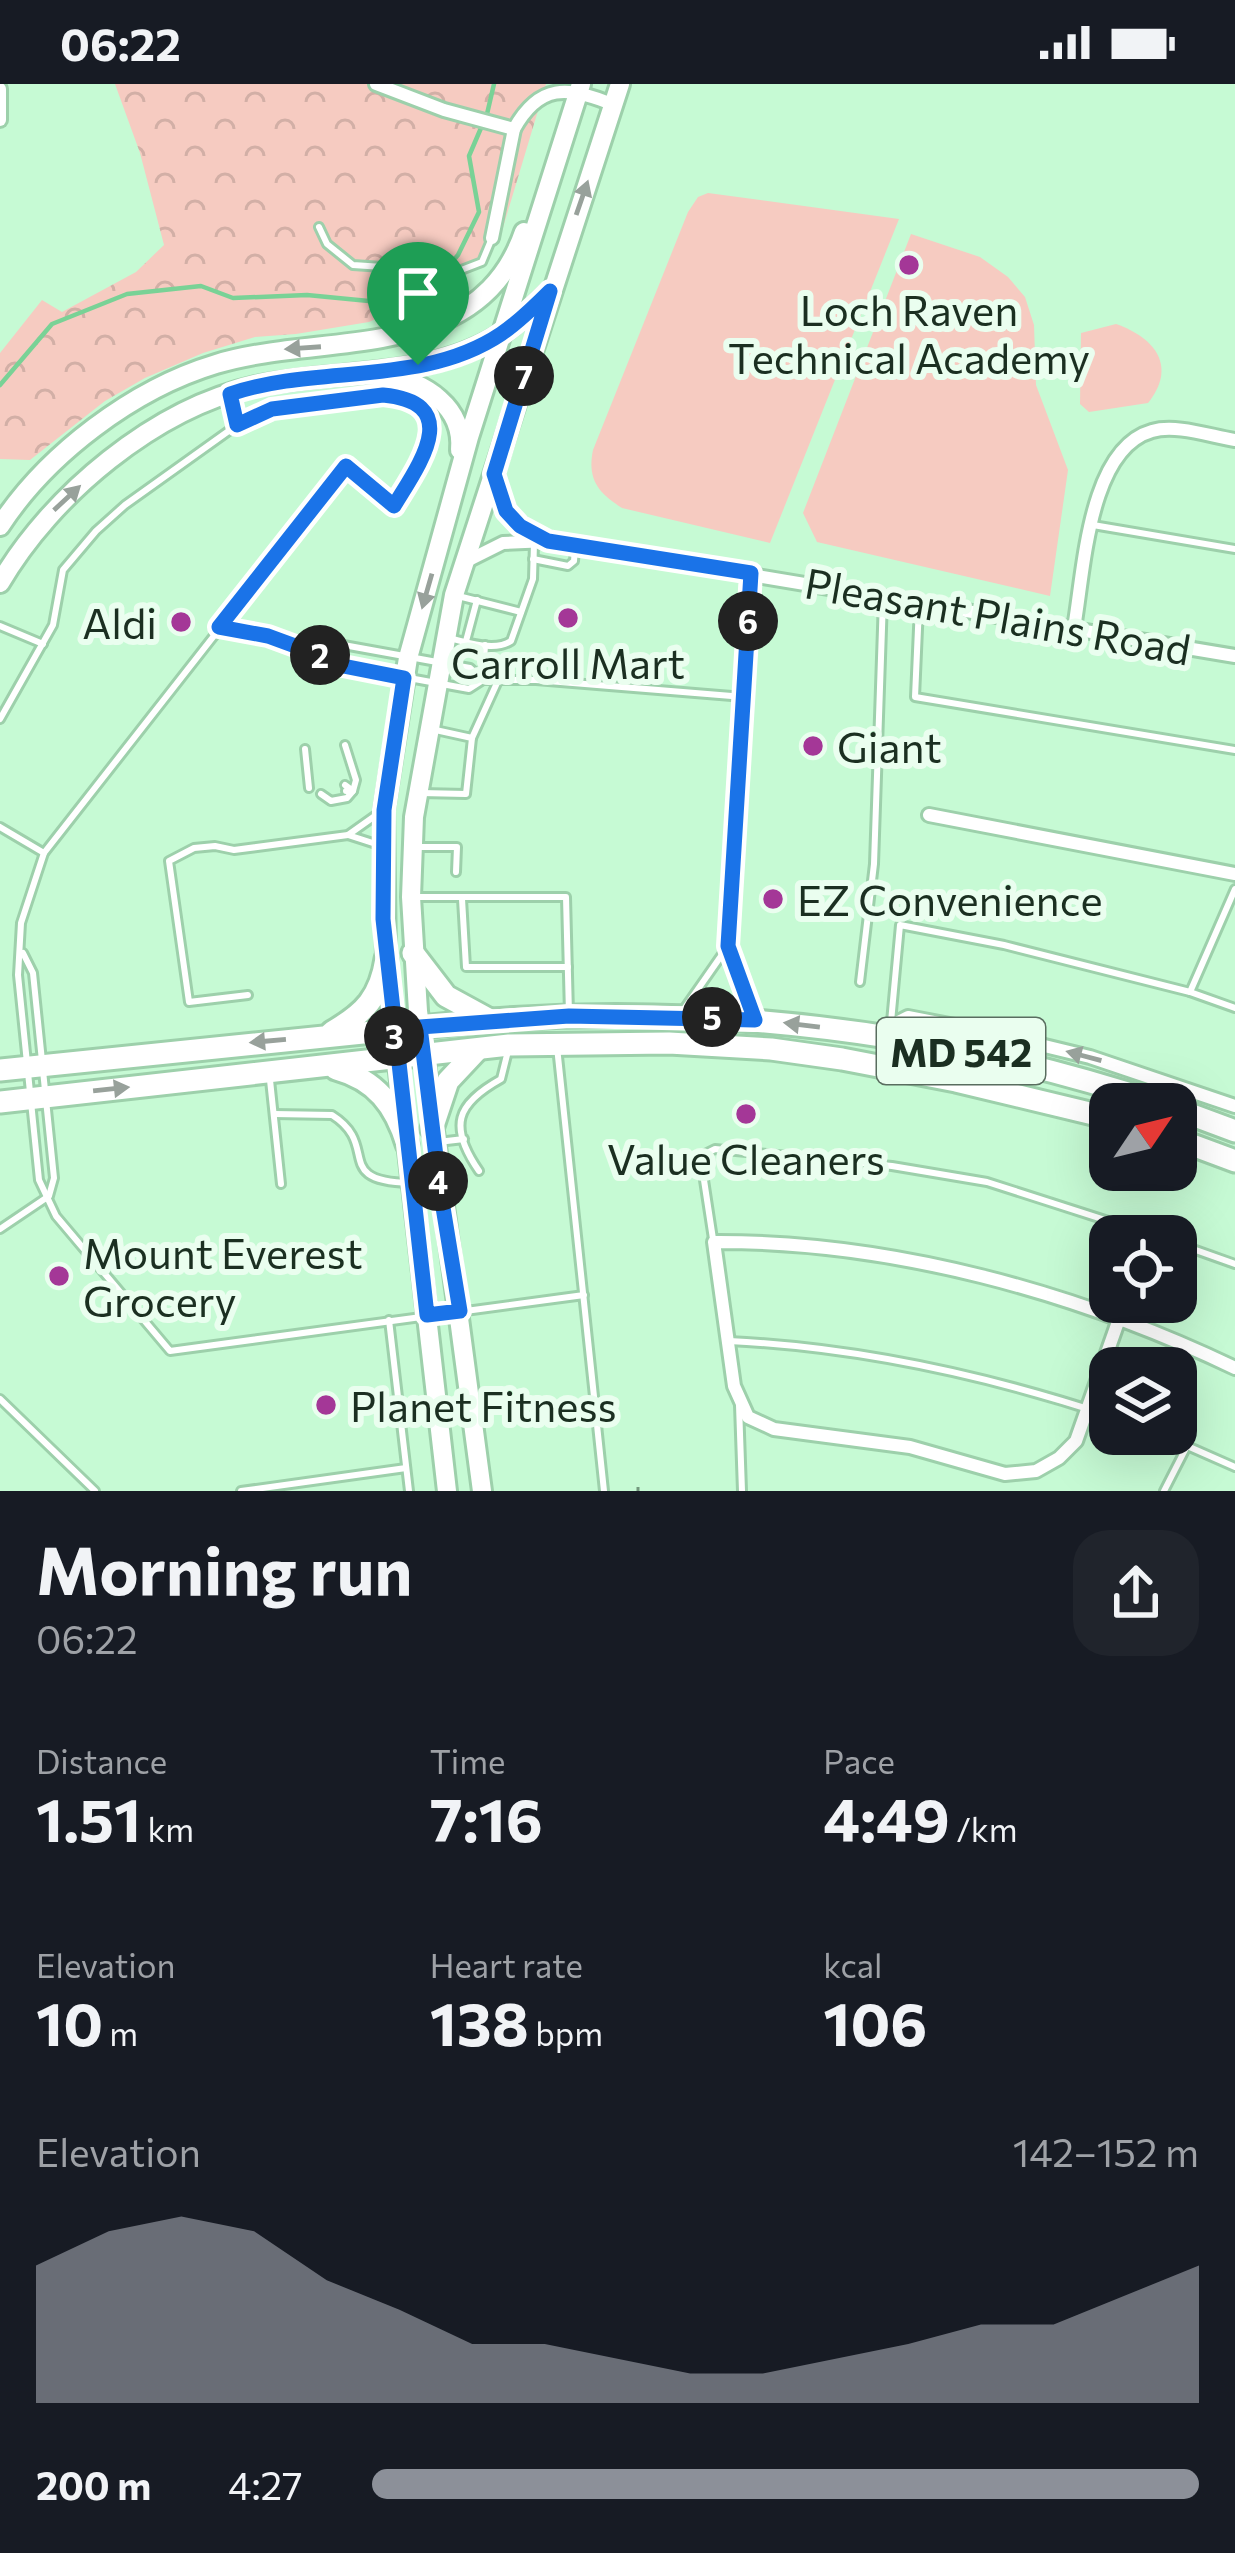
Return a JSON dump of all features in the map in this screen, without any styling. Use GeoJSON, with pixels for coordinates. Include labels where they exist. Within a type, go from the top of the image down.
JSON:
{"type":"FeatureCollection","features":[{"type":"Feature","properties":{"kind":"main road"},"geometry":{"type":"LineString","coordinates":[[482,1491],[432,1136],[413,952],[412,847],[417,793],[454,595],[620,84]]}},
{"type":"Feature","properties":{"kind":"main road"},"geometry":{"type":"LineString","coordinates":[[447,1491],[386,959],[384,810],[406,668],[458,478],[580,87]]}},
{"type":"Feature","properties":{"kind":"main road"},"geometry":{"type":"LineString","coordinates":[[0,526],[35,482],[68,451],[127,408],[185,376],[246,355],[352,344],[448,319],[491,290],[518,250],[535,201],[553,182]]}},
{"type":"Feature","properties":{"kind":"main road"},"geometry":{"type":"LineString","coordinates":[[0,583],[34,531],[96,471],[153,430],[230,394],[267,384],[418,365],[459,354],[502,333],[550,291]]}},
{"type":"Feature","properties":{"kind":"main road"},"geometry":{"type":"LineString","coordinates":[[352,374],[410,380],[437,396],[461,436],[458,478]]}},
{"type":"Feature","properties":{"kind":"main road"},"geometry":{"type":"LineString","coordinates":[[413,952],[446,997],[490,1020]]}},
{"type":"Feature","properties":{"kind":"main road"},"geometry":{"type":"LineString","coordinates":[[324,1037],[368,1008],[383,980],[386,959]]}},
{"type":"Feature","properties":{"kind":"main road","name":"MD 542"},"geometry":{"type":"LineString","coordinates":[[0,1070],[490,1020],[679,1016],[881,1030],[1089,1084]]}},
{"type":"Feature","properties":{"kind":"main road","name":"MD 542"},"geometry":{"type":"LineString","coordinates":[[0,1102],[509,1045],[669,1043],[771,1049],[956,1081],[1089,1113]]}},
{"type":"Feature","properties":{"kind":"main road"},"geometry":{"type":"LineString","coordinates":[[432,1136],[448,1081],[478,1049]]}},
{"type":"Feature","properties":{"kind":"main road"},"geometry":{"type":"LineString","coordinates":[[330,1067],[374,1084],[393,1108],[407,1144]]}},
{"type":"Feature","properties":{"kind":"main road"},"geometry":{"type":"LineString","coordinates":[[1197,1116],[1235,1130]]}},
{"type":"Feature","properties":{"kind":"main road"},"geometry":{"type":"LineString","coordinates":[[1197,1147],[1235,1161]]}},
{"type":"Feature","properties":{"kind":"street"},"geometry":{"type":"LineString","coordinates":[[376,84],[514,129]]}},
{"type":"Feature","properties":{"kind":"street"},"geometry":{"type":"LineString","coordinates":[[493,238],[514,129],[537,94],[580,87],[614,105]]}},
{"type":"Feature","properties":{"kind":"street"},"geometry":{"type":"LineString","coordinates":[[0,89],[0,120]]}},
{"type":"Feature","properties":{"kind":"street"},"geometry":{"type":"LineString","coordinates":[[1074,628],[1101,481],[1112,460],[1145,433],[1168,429],[1235,440]]}},
{"type":"Feature","properties":{"kind":"street","name":"Pleasant Plains Road"},"geometry":{"type":"LineString","coordinates":[[494,474],[506,511],[541,541]]}},
{"type":"Feature","properties":{"kind":"street","name":"Pleasant Plains Road"},"geometry":{"type":"LineString","coordinates":[[464,562],[502,543],[541,541],[1235,656]]}},
{"type":"Feature","properties":{"kind":"street"},"geometry":{"type":"LineString","coordinates":[[929,814],[1235,874]]}},
{"type":"Feature","properties":{"kind":"street"},"geometry":{"type":"LineString","coordinates":[[881,1030],[908,1017],[1040,1044],[1235,1106]]}},
{"type":"Feature","properties":{"kind":"street"},"geometry":{"type":"LineString","coordinates":[[1089,1309],[928,1266],[828,1250],[714,1242],[740,1404],[754,1422],[774,1429],[910,1447],[1017,1474],[1036,1472],[1060,1458],[1076,1441],[1118,1323]]}},
{"type":"Feature","properties":{"kind":"street"},"geometry":{"type":"LineString","coordinates":[[1128,1323],[1235,1368]]}},
{"type":"Feature","properties":{"kind":"lane"},"geometry":{"type":"LineString","coordinates":[[319,227],[327,244],[353,265],[456,272],[482,262],[493,238]]}},
{"type":"Feature","properties":{"kind":"lane"},"geometry":{"type":"LineString","coordinates":[[230,394],[237,425]]}},
{"type":"Feature","properties":{"kind":"lane"},"geometry":{"type":"LineString","coordinates":[[0,719],[53,625],[63,570],[95,531],[237,425],[272,409],[383,395],[400,397],[424,415],[430,428],[429,448],[394,506],[346,466],[44,853],[27,897],[18,975],[36,1066],[39,1180],[56,1216],[170,1351],[584,1295]]}},
{"type":"Feature","properties":{"kind":"lane"},"geometry":{"type":"LineString","coordinates":[[1093,525],[1235,549]]}},
{"type":"Feature","properties":{"kind":"lane"},"geometry":{"type":"LineString","coordinates":[[445,637],[485,645],[504,646],[511,641],[541,541]]}},
{"type":"Feature","properties":{"kind":"lane"},"geometry":{"type":"LineString","coordinates":[[533,559],[568,566],[574,561],[575,546]]}},
{"type":"Feature","properties":{"kind":"lane"},"geometry":{"type":"LineString","coordinates":[[751,573],[728,946],[755,1020]]}},
{"type":"Feature","properties":{"kind":"lane"},"geometry":{"type":"LineString","coordinates":[[454,595],[521,613]]}},
{"type":"Feature","properties":{"kind":"lane"},"geometry":{"type":"LineString","coordinates":[[860,982],[874,864],[883,596]]}},
{"type":"Feature","properties":{"kind":"lane"},"geometry":{"type":"LineString","coordinates":[[466,641],[477,600]]}},
{"type":"Feature","properties":{"kind":"lane"},"geometry":{"type":"LineString","coordinates":[[919,602],[915,697],[1235,750]]}},
{"type":"Feature","properties":{"kind":"lane"},"geometry":{"type":"LineString","coordinates":[[0,626],[43,644]]}},
{"type":"Feature","properties":{"kind":"lane"},"geometry":{"type":"LineString","coordinates":[[219,627],[268,636],[333,664],[406,668],[441,663],[470,668],[483,680],[497,683],[536,680],[744,698]]}},
{"type":"Feature","properties":{"kind":"lane"},"geometry":{"type":"LineString","coordinates":[[317,654],[338,644],[437,683],[469,689],[483,680]]}},
{"type":"Feature","properties":{"kind":"lane"},"geometry":{"type":"LineString","coordinates":[[483,680],[485,645]]}},
{"type":"Feature","properties":{"kind":"lane"},"geometry":{"type":"LineString","coordinates":[[417,793],[466,794],[472,738],[497,683]]}},
{"type":"Feature","properties":{"kind":"lane"},"geometry":{"type":"LineString","coordinates":[[429,729],[472,738]]}},
{"type":"Feature","properties":{"kind":"lane"},"geometry":{"type":"LineString","coordinates":[[327,791],[331,801],[347,799],[356,780],[346,745]]}},
{"type":"Feature","properties":{"kind":"lane"},"geometry":{"type":"LineString","coordinates":[[305,749],[309,788]]}},
{"type":"Feature","properties":{"kind":"lane"},"geometry":{"type":"LineString","coordinates":[[348,835],[384,810]]}},
{"type":"Feature","properties":{"kind":"lane"},"geometry":{"type":"LineString","coordinates":[[0,827],[44,853]]}},
{"type":"Feature","properties":{"kind":"lane"},"geometry":{"type":"LineString","coordinates":[[248,995],[189,1002],[169,861],[194,848],[234,850],[348,835],[382,846]]}},
{"type":"Feature","properties":{"kind":"lane"},"geometry":{"type":"LineString","coordinates":[[412,847],[458,847],[456,872]]}},
{"type":"Feature","properties":{"kind":"lane"},"geometry":{"type":"LineString","coordinates":[[1190,992],[1235,889]]}},
{"type":"Feature","properties":{"kind":"lane"},"geometry":{"type":"LineString","coordinates":[[411,897],[566,897],[569,1016]]}},
{"type":"Feature","properties":{"kind":"lane"},"geometry":{"type":"LineString","coordinates":[[462,898],[466,967],[568,967]]}},
{"type":"Feature","properties":{"kind":"lane"},"geometry":{"type":"LineString","coordinates":[[881,1030],[900,926],[1024,950],[1190,992],[1235,1009]]}},
{"type":"Feature","properties":{"kind":"lane"},"geometry":{"type":"LineString","coordinates":[[679,1016],[728,946]]}},
{"type":"Feature","properties":{"kind":"lane"},"geometry":{"type":"LineString","coordinates":[[0,1229],[49,1196],[54,1178],[39,1097],[33,973],[21,950]]}},
{"type":"Feature","properties":{"kind":"lane"},"geometry":{"type":"LineString","coordinates":[[479,1171],[466,1151],[460,1114],[471,1095],[501,1079],[509,1045]]}},
{"type":"Feature","properties":{"kind":"lane"},"geometry":{"type":"LineString","coordinates":[[557,1047],[604,1491]]}},
{"type":"Feature","properties":{"kind":"lane"},"geometry":{"type":"LineString","coordinates":[[269,1073],[281,1184]]}},
{"type":"Feature","properties":{"kind":"lane"},"geometry":{"type":"LineString","coordinates":[[274,1114],[332,1114],[351,1131],[366,1174],[378,1182],[412,1183]]}},
{"type":"Feature","properties":{"kind":"lane"},"geometry":{"type":"LineString","coordinates":[[432,1136],[464,1139]]}},
{"type":"Feature","properties":{"kind":"lane"},"geometry":{"type":"LineString","coordinates":[[714,1242],[702,1167],[705,1154],[715,1149],[892,1166],[987,1182],[1090,1215]]}},
{"type":"Feature","properties":{"kind":"lane"},"geometry":{"type":"LineString","coordinates":[[1197,1250],[1235,1264]]}},
{"type":"Feature","properties":{"kind":"lane"},"geometry":{"type":"LineString","coordinates":[[389,1320],[409,1491]]}},
{"type":"Feature","properties":{"kind":"lane"},"geometry":{"type":"LineString","coordinates":[[729,1341],[824,1350],[956,1375],[1088,1409]]}},
{"type":"Feature","properties":{"kind":"lane"},"geometry":{"type":"LineString","coordinates":[[0,1399],[95,1491]]}},
{"type":"Feature","properties":{"kind":"lane"},"geometry":{"type":"LineString","coordinates":[[740,1404],[742,1491]]}},
{"type":"Feature","properties":{"kind":"lane"},"geometry":{"type":"LineString","coordinates":[[1197,1450],[1235,1466]]}},
{"type":"Feature","properties":{"kind":"lane"},"geometry":{"type":"LineString","coordinates":[[1164,1491],[1182,1455]]}},
{"type":"Feature","properties":{"kind":"lane"},"geometry":{"type":"LineString","coordinates":[[241,1491],[406,1468]]}},
{"type":"Feature","properties":{"kind":"green space"},"geometry":{"type":"Polygon","coordinates":[[[115,84],[546,84],[498,244],[445,287],[369,322],[255,337],[203,353],[105,401],[30,460],[0,459],[0,353],[42,300],[62,312],[136,272],[164,245],[140,153],[115,84]]]}},
{"type":"Feature","properties":{"kind":"green space"},"geometry":{"type":"Polygon","coordinates":[[[708,193],[899,219],[770,543],[622,508],[606,497],[593,477],[593,450],[688,212],[698,197],[708,193]]]}},
{"type":"Feature","properties":{"kind":"green space"},"geometry":{"type":"Polygon","coordinates":[[[911,234],[980,257],[1008,277],[1025,297],[1034,325],[1036,385],[1068,470],[1050,596],[817,542],[803,513],[911,234]]]}},
{"type":"Feature","properties":{"kind":"green space"},"geometry":{"type":"Polygon","coordinates":[[[1116,324],[1151,346],[1158,355],[1161,377],[1148,403],[1089,412],[1080,404],[1081,333],[1116,324]]]}},
{"type":"Feature","properties":{"kind":"waterway"},"geometry":{"type":"LineString","coordinates":[[0,385],[52,324],[127,294],[201,286],[233,298],[307,295],[379,302],[428,289],[458,255],[479,212],[469,156],[494,84]]}},
{"type":"Feature","properties":{"kind":"place","name":"Loch Raven Technical Academy"},"geometry":{"type":"Point","coordinates":[909,265]}},
{"type":"Feature","properties":{"kind":"place","name":"Carroll Mart"},"geometry":{"type":"Point","coordinates":[568,618]}},
{"type":"Feature","properties":{"kind":"place","name":"Aldi"},"geometry":{"type":"Point","coordinates":[181,622]}},
{"type":"Feature","properties":{"kind":"place","name":"Giant"},"geometry":{"type":"Point","coordinates":[813,746]}},
{"type":"Feature","properties":{"kind":"place","name":"EZ Convenience"},"geometry":{"type":"Point","coordinates":[773,899]}},
{"type":"Feature","properties":{"kind":"place","name":"Value Cleaners"},"geometry":{"type":"Point","coordinates":[746,1114]}},
{"type":"Feature","properties":{"kind":"place","name":"Mount Everest Grocery"},"geometry":{"type":"Point","coordinates":[59,1276]}},
{"type":"Feature","properties":{"kind":"place","name":"Planet Fitness"},"geometry":{"type":"Point","coordinates":[326,1405]}},
{"type":"Feature","properties":{"kind":"route"},"geometry":{"type":"LineString","coordinates":[[550,291],[494,474],[506,511],[520,526],[548,541],[751,573],[728,946],[755,1020],[569,1016],[420,1027],[460,1311],[427,1315],[383,919],[386,785],[404,678],[333,664],[268,636],[219,627],[346,466],[394,506],[429,448],[430,428],[416,406],[383,395],[272,409],[237,425],[230,394],[267,384],[418,365],[490,340],[550,291]]}}]}
